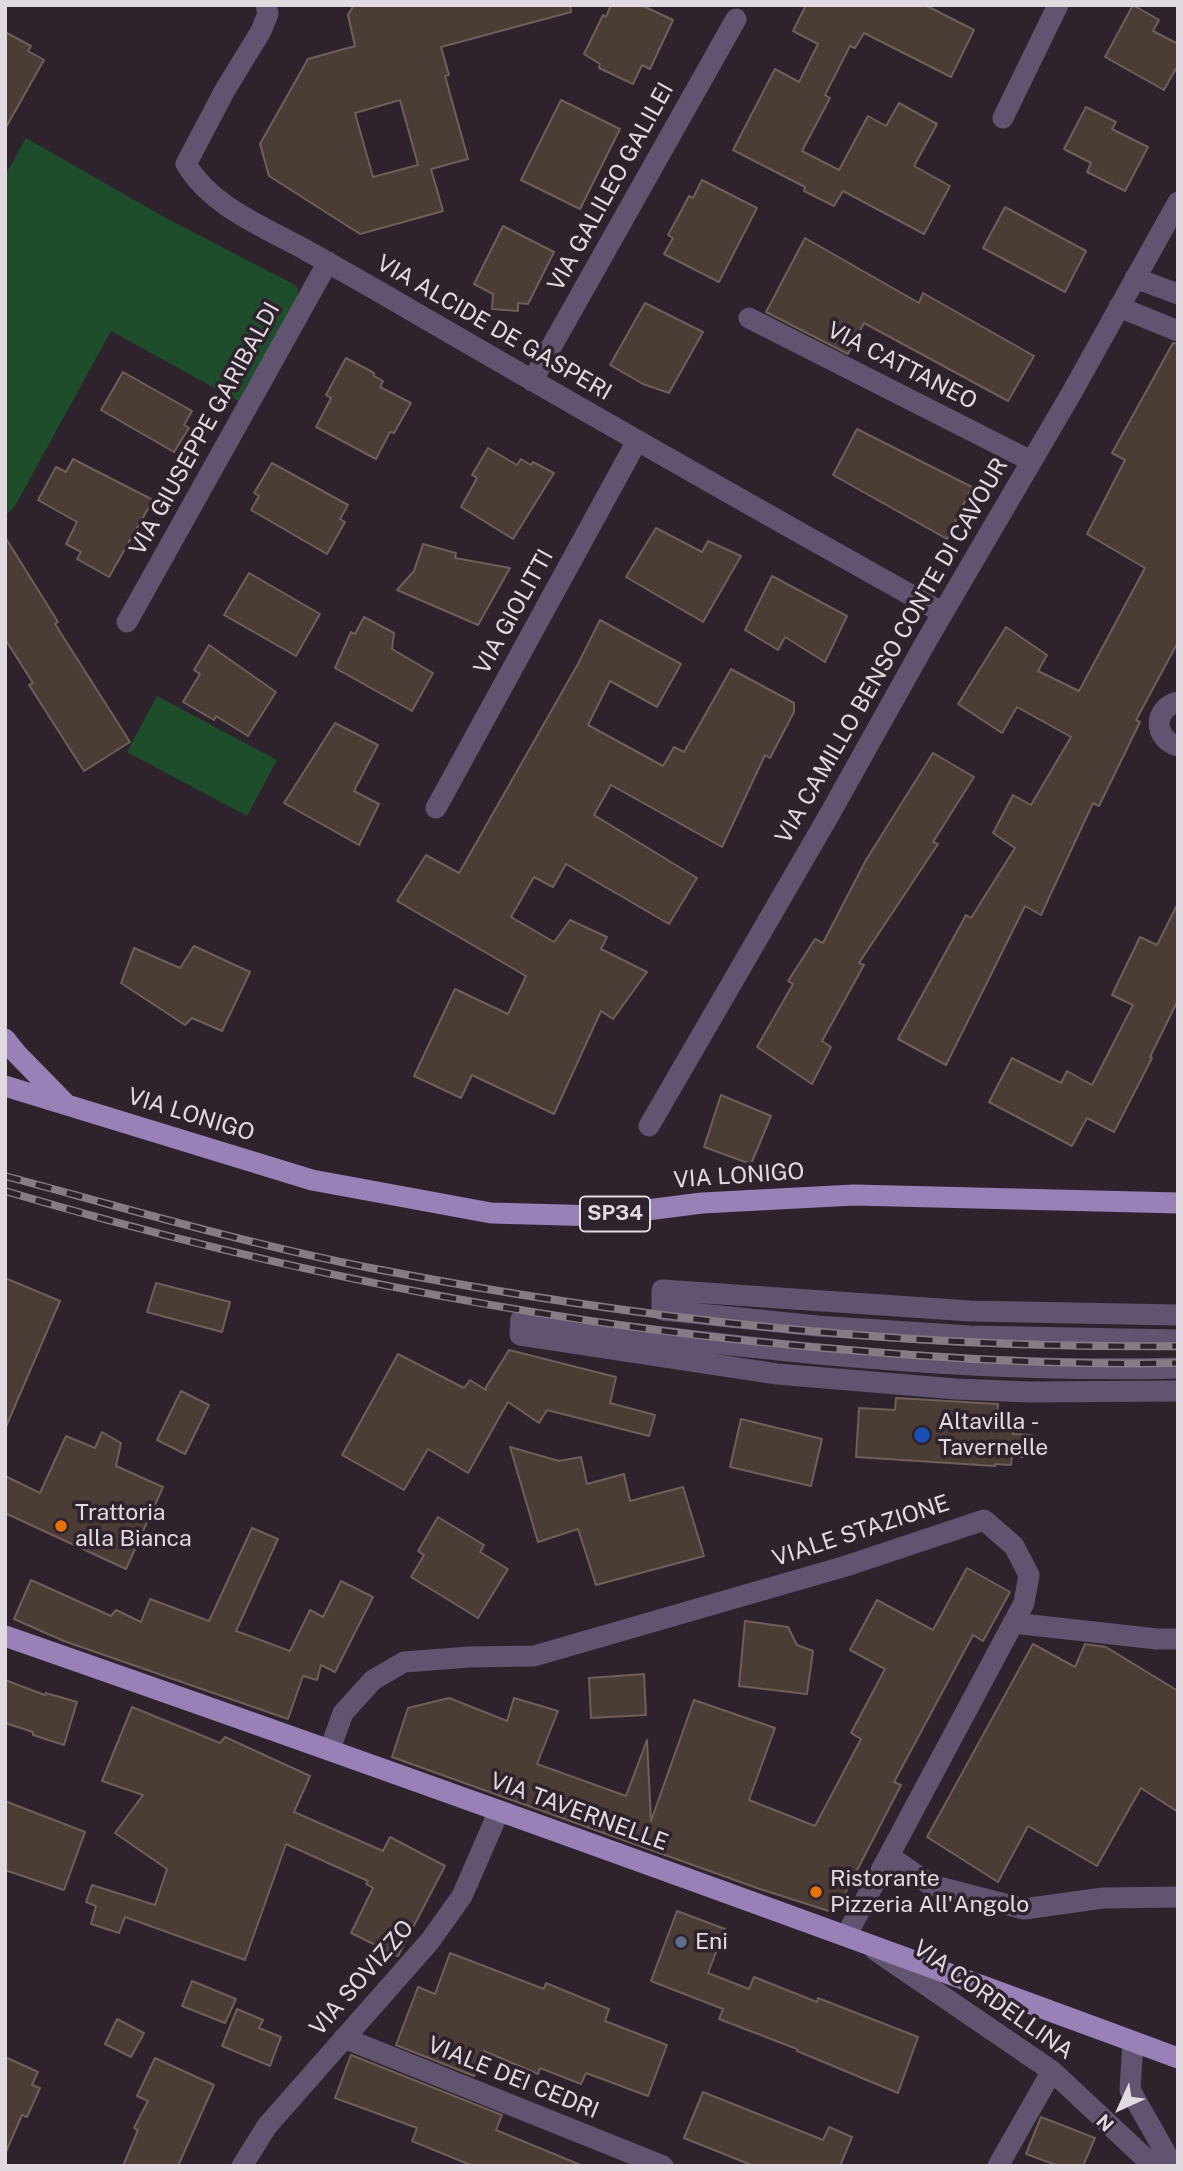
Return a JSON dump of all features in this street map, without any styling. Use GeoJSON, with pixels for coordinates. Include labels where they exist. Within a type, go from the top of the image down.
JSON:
{"type":"FeatureCollection","features":[{"type":"Feature","properties":{"kind":"main road","name":"VIA LONIGO"},"geometry":{"type":"LineString","coordinates":[[5,1039],[16,1054],[66,1104]]}},
{"type":"Feature","properties":{"kind":"main road","name":"VIA LONIGO"},"geometry":{"type":"LineString","coordinates":[[5,1086],[312,1180],[491,1213],[600,1216],[702,1203],[854,1195],[1178,1203]]}},
{"type":"Feature","properties":{"kind":"main road","name":"VIA TAVERNELLE"},"geometry":{"type":"LineString","coordinates":[[5,1636],[330,1749],[1178,2058]]}},
{"type":"Feature","properties":{"kind":"street","name":"VIA ALCIDE DE GASPERI"},"geometry":{"type":"LineString","coordinates":[[266,5],[268,14],[261,31],[225,90],[186,164],[195,179],[211,194],[254,222],[943,613]]}},
{"type":"Feature","properties":{"kind":"street"},"geometry":{"type":"LineString","coordinates":[[1003,118],[1058,5]]}},
{"type":"Feature","properties":{"kind":"street","name":"VIA GALILEO GALILEI"},"geometry":{"type":"LineString","coordinates":[[532,381],[736,19]]}},
{"type":"Feature","properties":{"kind":"street","name":"VIA CAMILLO BENSO CONTE DI CAVOUR"},"geometry":{"type":"LineString","coordinates":[[649,1126],[1178,202]]}},
{"type":"Feature","properties":{"kind":"street","name":"VIA GIUSEPPE GARIBALDI"},"geometry":{"type":"LineString","coordinates":[[127,622],[328,262]]}},
{"type":"Feature","properties":{"kind":"street"},"geometry":{"type":"LineString","coordinates":[[1135,278],[1178,294]]}},
{"type":"Feature","properties":{"kind":"street"},"geometry":{"type":"LineString","coordinates":[[1119,307],[1178,331]]}},
{"type":"Feature","properties":{"kind":"street","name":"VIA CATTANEO"},"geometry":{"type":"LineString","coordinates":[[749,318],[1031,461]]}},
{"type":"Feature","properties":{"kind":"street","name":"VIA GIOLITTI"},"geometry":{"type":"LineString","coordinates":[[436,808],[637,441]]}},
{"type":"Feature","properties":{"kind":"street"},"geometry":{"type":"LineString","coordinates":[[1178,702],[1165,707],[1158,723],[1164,739],[1178,746]]}},
{"type":"Feature","properties":{"kind":"street"},"geometry":{"type":"LineString","coordinates":[[1178,1315],[970,1311],[662,1290],[662,1310],[817,1326],[970,1336],[1178,1340]]}},
{"type":"Feature","properties":{"kind":"street"},"geometry":{"type":"LineString","coordinates":[[1178,1368],[1125,1370],[948,1365],[731,1347],[521,1319],[520,1335],[790,1375],[956,1389],[1029,1392],[1178,1391]]}},
{"type":"Feature","properties":{"kind":"street","name":"VIALE STAZIONE"},"geometry":{"type":"LineString","coordinates":[[330,1749],[344,1713],[373,1680],[404,1662],[534,1656],[846,1566],[984,1520],[1014,1546],[1029,1575],[1024,1603],[889,1856],[854,1939]]}},
{"type":"Feature","properties":{"kind":"street"},"geometry":{"type":"LineString","coordinates":[[1013,1623],[1178,1639]]}},
{"type":"Feature","properties":{"kind":"street","name":"VIA SOVIZZO"},"geometry":{"type":"LineString","coordinates":[[242,2166],[267,2126],[430,1941],[462,1896],[499,1811]]}},
{"type":"Feature","properties":{"kind":"street"},"geometry":{"type":"LineString","coordinates":[[889,1856],[932,1885],[1024,1909],[1104,1898],[1178,1897]]}},
{"type":"Feature","properties":{"kind":"street","name":"VIA CORDELLINA"},"geometry":{"type":"LineString","coordinates":[[854,1939],[1052,2071],[1150,2166]]}},
{"type":"Feature","properties":{"kind":"street","name":"VIALE DEI CEDRI"},"geometry":{"type":"LineString","coordinates":[[344,2038],[663,2166]]}},
{"type":"Feature","properties":{"kind":"street"},"geometry":{"type":"LineString","coordinates":[[1133,2042],[1130,2090],[1173,2166]]}},
{"type":"Feature","properties":{"kind":"street"},"geometry":{"type":"LineString","coordinates":[[998,2166],[1052,2071]]}},
{"type":"Feature","properties":{"kind":"green space"},"geometry":{"type":"Polygon","coordinates":[[[26,138],[298,289],[297,299],[238,401],[111,331],[15,506],[7,514],[5,176],[26,138]]]}},
{"type":"Feature","properties":{"kind":"green space"},"geometry":{"type":"Polygon","coordinates":[[[157,696],[277,760],[247,816],[127,752],[157,696]]]}},
{"type":"Feature","properties":{"kind":"building"},"geometry":{"type":"Polygon","coordinates":[[[354,5],[570,5],[571,12],[441,47],[449,75],[445,76],[468,159],[431,169],[443,211],[360,234],[269,176],[260,144],[308,59],[355,46],[348,15],[354,5]],[[400,100],[355,113],[373,177],[418,165],[400,100]]]}},
{"type":"Feature","properties":{"kind":"building"},"geometry":{"type":"Polygon","coordinates":[[[611,5],[641,5],[673,20],[650,69],[642,65],[633,84],[599,68],[600,64],[584,54],[603,15],[606,17],[611,5]]]}},
{"type":"Feature","properties":{"kind":"building"},"geometry":{"type":"Polygon","coordinates":[[[806,5],[925,5],[974,30],[951,77],[864,33],[855,48],[850,46],[825,95],[830,98],[802,151],[839,170],[868,116],[886,126],[899,103],[937,124],[914,166],[950,186],[924,234],[843,191],[834,206],[804,191],[805,187],[733,150],[775,69],[799,82],[818,44],[793,31],[806,5]]]}},
{"type":"Feature","properties":{"kind":"building"},"geometry":{"type":"Polygon","coordinates":[[[1133,5],[1159,20],[1153,31],[1178,44],[1178,65],[1164,90],[1105,57],[1133,5]]]}},
{"type":"Feature","properties":{"kind":"building"},"geometry":{"type":"Polygon","coordinates":[[[5,32],[31,46],[28,51],[44,60],[5,129],[5,32]]]}},
{"type":"Feature","properties":{"kind":"building"},"geometry":{"type":"Polygon","coordinates":[[[561,100],[620,129],[580,209],[521,180],[561,100]]]}},
{"type":"Feature","properties":{"kind":"building"},"geometry":{"type":"Polygon","coordinates":[[[1086,107],[1116,122],[1112,129],[1148,147],[1125,191],[1087,172],[1091,163],[1064,149],[1086,107]]]}},
{"type":"Feature","properties":{"kind":"building"},"geometry":{"type":"Polygon","coordinates":[[[702,180],[757,208],[719,282],[664,254],[673,238],[668,235],[689,196],[693,198],[702,180]]]}},
{"type":"Feature","properties":{"kind":"building"},"geometry":{"type":"Polygon","coordinates":[[[1005,207],[1086,251],[1065,292],[983,248],[1005,207]]]}},
{"type":"Feature","properties":{"kind":"building"},"geometry":{"type":"Polygon","coordinates":[[[503,226],[554,252],[528,304],[518,303],[518,311],[492,309],[493,294],[474,284],[503,226]]]}},
{"type":"Feature","properties":{"kind":"building"},"geometry":{"type":"Polygon","coordinates":[[[805,238],[919,303],[923,293],[1034,356],[1008,401],[864,323],[848,354],[766,312],[805,238]]]}},
{"type":"Feature","properties":{"kind":"building"},"geometry":{"type":"Polygon","coordinates":[[[645,303],[703,332],[669,393],[643,384],[610,365],[645,303]]]}},
{"type":"Feature","properties":{"kind":"building"},"geometry":{"type":"Polygon","coordinates":[[[1173,343],[1178,344],[1178,642],[1136,720],[1140,722],[1099,806],[1093,803],[1041,915],[1025,906],[946,1065],[898,1039],[966,915],[971,918],[1015,848],[993,833],[1013,795],[1031,805],[1071,737],[1017,707],[1002,733],[958,704],[1006,627],[1047,655],[1038,671],[1079,691],[1145,568],[1087,534],[1125,460],[1112,453],[1173,343]]]}},
{"type":"Feature","properties":{"kind":"building"},"geometry":{"type":"Polygon","coordinates":[[[346,358],[374,373],[374,376],[383,381],[380,387],[411,403],[394,433],[390,432],[376,459],[316,427],[331,398],[326,395],[346,358]]]}},
{"type":"Feature","properties":{"kind":"building"},"geometry":{"type":"Polygon","coordinates":[[[123,372],[192,411],[184,425],[189,428],[174,452],[101,410],[123,372]]]}},
{"type":"Feature","properties":{"kind":"building"},"geometry":{"type":"Polygon","coordinates":[[[857,429],[972,487],[947,539],[833,475],[857,429]]]}},
{"type":"Feature","properties":{"kind":"building"},"geometry":{"type":"Polygon","coordinates":[[[488,448],[517,465],[521,459],[554,473],[513,539],[461,507],[477,478],[472,475],[488,448]]]}},
{"type":"Feature","properties":{"kind":"building"},"geometry":{"type":"Polygon","coordinates":[[[73,459],[153,500],[109,577],[77,559],[81,552],[66,544],[77,522],[38,500],[56,467],[66,472],[73,459]]]}},
{"type":"Feature","properties":{"kind":"building"},"geometry":{"type":"Polygon","coordinates":[[[272,463],[348,505],[340,519],[345,522],[327,554],[251,510],[259,496],[254,493],[272,463]]]}},
{"type":"Feature","properties":{"kind":"building"},"geometry":{"type":"Polygon","coordinates":[[[656,528],[702,552],[708,541],[741,556],[703,622],[626,577],[656,528]]]}},
{"type":"Feature","properties":{"kind":"building"},"geometry":{"type":"Polygon","coordinates":[[[5,537],[58,622],[55,624],[130,742],[84,771],[29,685],[33,683],[5,639],[5,537]]]}},
{"type":"Feature","properties":{"kind":"building"},"geometry":{"type":"Polygon","coordinates":[[[423,544],[456,553],[455,558],[510,568],[478,625],[397,590],[414,571],[423,544]]]}},
{"type":"Feature","properties":{"kind":"building"},"geometry":{"type":"Polygon","coordinates":[[[249,573],[320,614],[296,656],[224,615],[249,573]]]}},
{"type":"Feature","properties":{"kind":"building"},"geometry":{"type":"Polygon","coordinates":[[[772,576],[847,616],[825,662],[785,637],[778,650],[745,630],[772,576]]]}},
{"type":"Feature","properties":{"kind":"building"},"geometry":{"type":"Polygon","coordinates":[[[364,617],[394,633],[392,649],[433,673],[412,711],[335,668],[351,632],[355,634],[364,617]]]}},
{"type":"Feature","properties":{"kind":"building"},"geometry":{"type":"Polygon","coordinates":[[[600,620],[681,664],[657,707],[610,681],[588,725],[663,766],[674,747],[684,752],[731,669],[794,703],[794,712],[770,758],[765,755],[722,847],[611,785],[594,815],[697,878],[669,924],[566,864],[553,887],[534,877],[511,917],[554,942],[570,920],[607,937],[601,949],[647,972],[613,1019],[601,1011],[554,1114],[472,1075],[461,1098],[414,1076],[455,989],[508,1014],[526,976],[397,901],[426,855],[459,873],[578,664],[600,620]]]}},
{"type":"Feature","properties":{"kind":"building"},"geometry":{"type":"Polygon","coordinates":[[[209,645],[276,692],[248,736],[216,716],[214,720],[183,702],[200,674],[194,670],[209,645]]]}},
{"type":"Feature","properties":{"kind":"building"},"geometry":{"type":"Polygon","coordinates":[[[335,723],[378,745],[354,791],[379,804],[359,845],[284,803],[335,723]]]}},
{"type":"Feature","properties":{"kind":"building"},"geometry":{"type":"Polygon","coordinates":[[[933,753],[974,777],[933,842],[938,844],[859,963],[864,965],[822,1041],[831,1047],[812,1084],[757,1047],[793,984],[788,981],[815,939],[823,943],[866,860],[933,753]]]}},
{"type":"Feature","properties":{"kind":"building"},"geometry":{"type":"Polygon","coordinates":[[[1178,903],[1178,1000],[1114,1132],[1087,1118],[1072,1146],[989,1102],[1012,1058],[1061,1083],[1067,1071],[1092,1085],[1133,1005],[1112,995],[1140,937],[1157,945],[1178,903]]]}},
{"type":"Feature","properties":{"kind":"building"},"geometry":{"type":"Polygon","coordinates":[[[194,946],[250,972],[222,1031],[192,1018],[185,1025],[121,983],[134,948],[180,968],[194,946]]]}},
{"type":"Feature","properties":{"kind":"building"},"geometry":{"type":"Polygon","coordinates":[[[721,1095],[771,1116],[751,1164],[704,1147],[721,1095]]]}},
{"type":"Feature","properties":{"kind":"building"},"geometry":{"type":"Polygon","coordinates":[[[5,1278],[60,1301],[5,1429],[5,1278]]]}},
{"type":"Feature","properties":{"kind":"building"},"geometry":{"type":"Polygon","coordinates":[[[156,1283],[230,1302],[222,1332],[147,1312],[156,1283]]]}},
{"type":"Feature","properties":{"kind":"building"},"geometry":{"type":"Polygon","coordinates":[[[509,1350],[616,1377],[610,1403],[655,1415],[649,1436],[547,1410],[539,1423],[508,1402],[468,1473],[428,1449],[404,1490],[342,1455],[398,1354],[464,1388],[470,1380],[486,1390],[509,1350]]]}},
{"type":"Feature","properties":{"kind":"building"},"geometry":{"type":"Polygon","coordinates":[[[181,1391],[209,1405],[185,1454],[157,1440],[181,1391]]]}},
{"type":"Feature","properties":{"kind":"building","name":"Altavilla - Tavernelle"},"geometry":{"type":"Polygon","coordinates":[[[896,1398],[998,1404],[997,1425],[1014,1426],[1013,1434],[1032,1435],[1033,1457],[1012,1457],[1011,1465],[995,1466],[856,1457],[859,1408],[895,1410],[896,1398]]]}},
{"type":"Feature","properties":{"kind":"building"},"geometry":{"type":"Polygon","coordinates":[[[741,1419],[822,1439],[811,1486],[730,1467],[741,1419]]]}},
{"type":"Feature","properties":{"kind":"building"},"geometry":{"type":"Polygon","coordinates":[[[102,1432],[121,1443],[116,1466],[163,1487],[126,1569],[5,1513],[5,1476],[40,1493],[66,1436],[95,1448],[102,1432]]]}},
{"type":"Feature","properties":{"kind":"building"},"geometry":{"type":"Polygon","coordinates":[[[510,1447],[559,1461],[581,1457],[587,1484],[624,1474],[630,1501],[683,1487],[704,1556],[596,1585],[578,1529],[538,1542],[510,1447]]]}},
{"type":"Feature","properties":{"kind":"building"},"geometry":{"type":"Polygon","coordinates":[[[438,1517],[484,1545],[480,1552],[508,1569],[478,1618],[411,1577],[424,1555],[418,1551],[438,1517]]]}},
{"type":"Feature","properties":{"kind":"building"},"geometry":{"type":"Polygon","coordinates":[[[252,1528],[278,1539],[236,1631],[290,1651],[310,1610],[323,1617],[341,1581],[373,1597],[335,1672],[321,1665],[317,1680],[303,1676],[288,1719],[64,1641],[14,1619],[31,1580],[111,1616],[116,1610],[141,1622],[150,1599],[209,1621],[252,1528]]]}},
{"type":"Feature","properties":{"kind":"building"},"geometry":{"type":"Polygon","coordinates":[[[967,1568],[1010,1592],[983,1641],[973,1635],[894,1782],[901,1785],[835,1913],[757,1888],[392,1757],[408,1708],[449,1698],[507,1721],[514,1698],[558,1711],[537,1764],[626,1796],[647,1740],[651,1821],[694,1700],[775,1728],[749,1800],[815,1826],[861,1739],[851,1733],[885,1669],[850,1650],[877,1600],[933,1630],[967,1568]]]}},
{"type":"Feature","properties":{"kind":"building"},"geometry":{"type":"Polygon","coordinates":[[[745,1621],[788,1627],[797,1645],[813,1651],[807,1694],[739,1686],[745,1621]]]}},
{"type":"Feature","properties":{"kind":"building"},"geometry":{"type":"Polygon","coordinates":[[[1033,1644],[1075,1667],[1085,1644],[1106,1647],[1178,1691],[1178,1812],[1141,1788],[1097,1866],[1028,1826],[998,1882],[927,1837],[1033,1644]]]}},
{"type":"Feature","properties":{"kind":"building"},"geometry":{"type":"Polygon","coordinates":[[[644,1674],[646,1715],[591,1718],[589,1678],[644,1674]]]}},
{"type":"Feature","properties":{"kind":"building"},"geometry":{"type":"Polygon","coordinates":[[[5,1680],[45,1695],[46,1693],[77,1702],[64,1745],[5,1723],[5,1680]]]}},
{"type":"Feature","properties":{"kind":"building"},"geometry":{"type":"Polygon","coordinates":[[[132,1707],[220,1743],[225,1737],[310,1776],[294,1812],[383,1851],[390,1837],[445,1866],[398,1956],[351,1933],[373,1888],[366,1884],[368,1881],[286,1844],[245,1960],[125,1917],[119,1933],[91,1924],[96,1906],[86,1902],[92,1885],[155,1905],[167,1869],[115,1833],[143,1795],[102,1781],[132,1707]]]}},
{"type":"Feature","properties":{"kind":"building"},"geometry":{"type":"Polygon","coordinates":[[[5,1801],[85,1832],[64,1890],[5,1870],[5,1801]]]}},
{"type":"Feature","properties":{"kind":"building"},"geometry":{"type":"Polygon","coordinates":[[[677,1911],[725,1929],[708,1973],[749,1989],[754,1977],[817,2002],[818,1998],[918,2037],[898,2093],[719,2019],[723,2009],[651,1981],[677,1911]]]}},
{"type":"Feature","properties":{"kind":"building"},"geometry":{"type":"Polygon","coordinates":[[[450,1953],[544,1989],[546,1983],[609,2009],[605,2021],[667,2045],[648,2096],[586,2073],[581,2084],[540,2068],[538,2074],[484,2051],[474,2076],[396,2045],[418,1987],[435,1994],[450,1953]]]}},
{"type":"Feature","properties":{"kind":"building"},"geometry":{"type":"Polygon","coordinates":[[[192,1981],[236,1999],[225,2023],[182,2006],[192,1981]]]}},
{"type":"Feature","properties":{"kind":"building"},"geometry":{"type":"Polygon","coordinates":[[[237,2009],[263,2020],[259,2028],[281,2037],[270,2066],[222,2046],[237,2009]]]}},
{"type":"Feature","properties":{"kind":"building"},"geometry":{"type":"Polygon","coordinates":[[[117,2019],[144,2033],[131,2057],[105,2044],[117,2019]]]}},
{"type":"Feature","properties":{"kind":"building"},"geometry":{"type":"Polygon","coordinates":[[[351,2055],[502,2115],[496,2130],[583,2166],[473,2166],[412,2141],[417,2128],[335,2098],[351,2055]]]}},
{"type":"Feature","properties":{"kind":"building"},"geometry":{"type":"Polygon","coordinates":[[[5,2057],[38,2072],[32,2085],[40,2088],[27,2117],[22,2115],[5,2154],[5,2057]]]}},
{"type":"Feature","properties":{"kind":"building"},"geometry":{"type":"Polygon","coordinates":[[[155,2058],[214,2085],[178,2166],[123,2166],[138,2130],[134,2128],[148,2101],[137,2096],[155,2058]]]}},
{"type":"Feature","properties":{"kind":"building"},"geometry":{"type":"Polygon","coordinates":[[[703,2092],[823,2140],[829,2127],[852,2137],[840,2166],[754,2166],[684,2138],[703,2092]]]}},
{"type":"Feature","properties":{"kind":"building"},"geometry":{"type":"Polygon","coordinates":[[[1041,2117],[1095,2138],[1083,2166],[1059,2166],[1026,2154],[1041,2117]]]}},
{"type":"Feature","properties":{"kind":"railway"},"geometry":{"type":"LineString","coordinates":[[5,1176],[283,1249],[376,1269],[575,1303],[775,1328],[876,1336],[1077,1346],[1178,1346]]}},
{"type":"Feature","properties":{"kind":"railway"},"geometry":{"type":"LineString","coordinates":[[5,1191],[216,1248],[429,1294],[536,1313],[752,1341],[861,1351],[1059,1362],[1178,1363]]}},
{"type":"Feature","properties":{"kind":"place","name":"Altavilla - Tavernelle"},"geometry":{"type":"Point","coordinates":[922,1435]}},
{"type":"Feature","properties":{"kind":"place","name":"Trattoria alla Bianca"},"geometry":{"type":"Point","coordinates":[61,1526]}},
{"type":"Feature","properties":{"kind":"place","name":"Ristorante Pizzeria All'Angolo"},"geometry":{"type":"Point","coordinates":[816,1892]}},
{"type":"Feature","properties":{"kind":"place","name":"Eni"},"geometry":{"type":"Point","coordinates":[681,1942]}}]}
